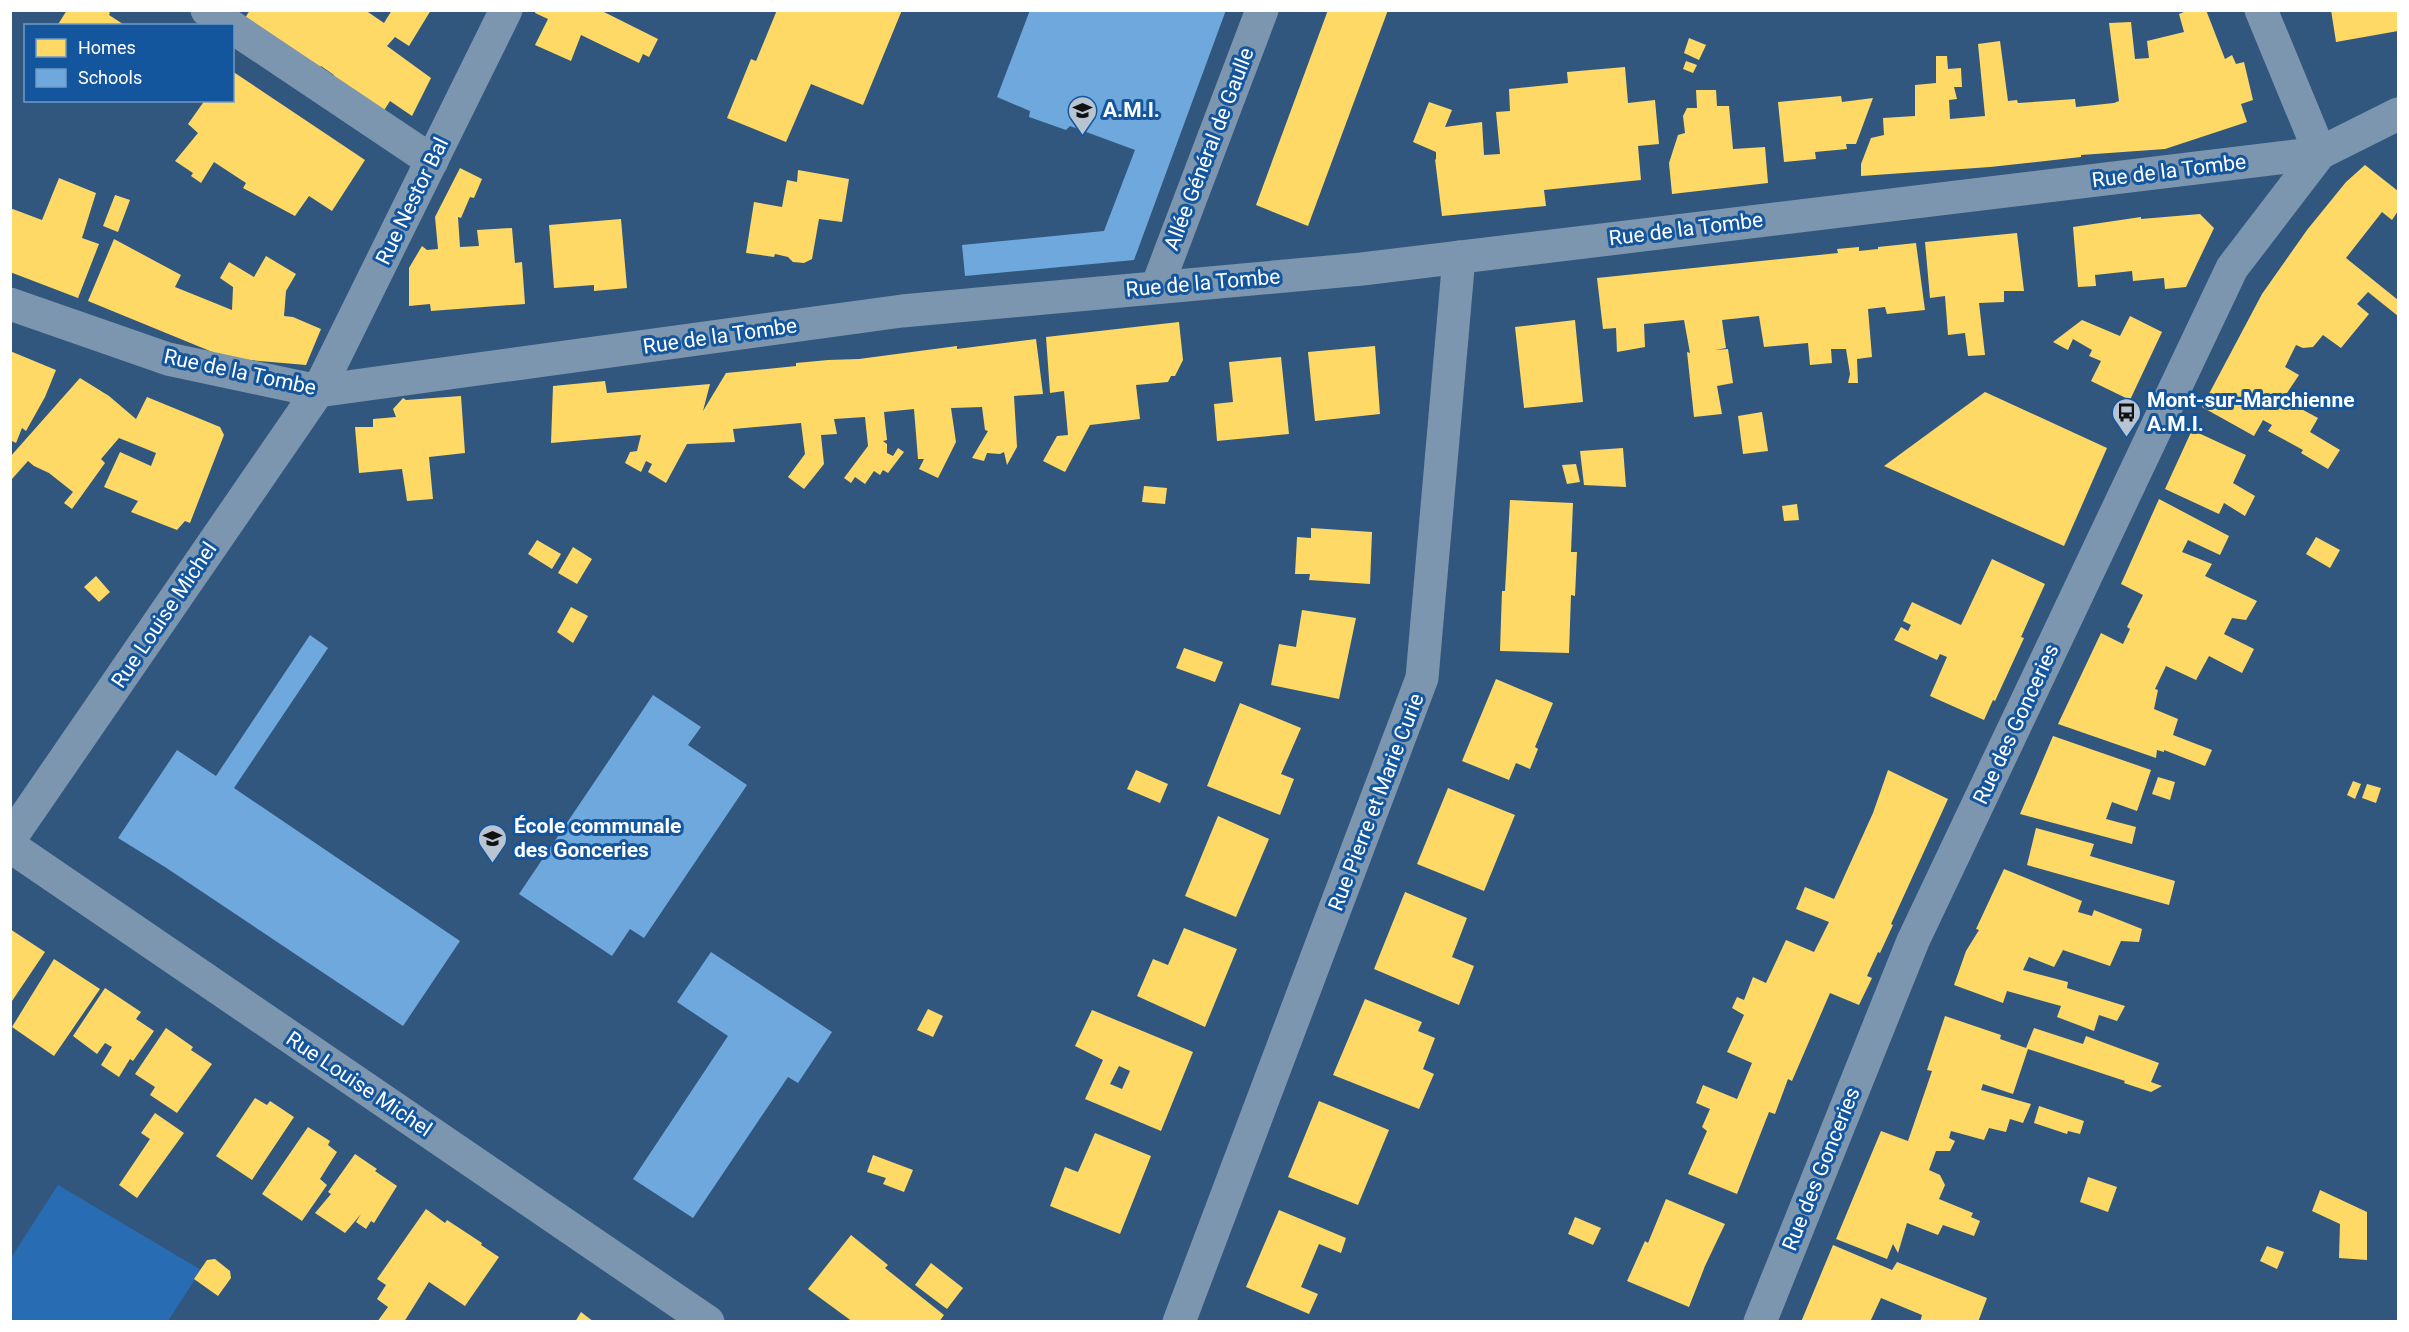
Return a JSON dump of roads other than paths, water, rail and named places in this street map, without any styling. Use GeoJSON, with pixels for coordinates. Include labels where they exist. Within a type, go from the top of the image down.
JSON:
{"type":"FeatureCollection","features":[{"type":"Feature","properties":{"kind":"street"},"geometry":{"type":"LineString","coordinates":[[207,10],[228,24]]}},
{"type":"Feature","properties":{"kind":"street","name":"Rue Nestor Bal"},"geometry":{"type":"LineString","coordinates":[[318,391],[506,10]]}},
{"type":"Feature","properties":{"kind":"street","name":"Allée Général de Gaulle"},"geometry":{"type":"LineString","coordinates":[[1157,287],[1262,10]]}},
{"type":"Feature","properties":{"kind":"street"},"geometry":{"type":"LineString","coordinates":[[2261,10],[2320,153]]}},
{"type":"Feature","properties":{"kind":"street"},"geometry":{"type":"LineString","coordinates":[[234,28],[432,161]]}},
{"type":"Feature","properties":{"kind":"street","name":"Rue de la Tombe"},"geometry":{"type":"LineString","coordinates":[[10,304],[168,359],[318,391],[902,311],[1362,269],[2320,153],[2398,114]]}},
{"type":"Feature","properties":{"kind":"street","name":"Rue des Gonceries"},"geometry":{"type":"LineString","coordinates":[[1760,1322],[1913,941],[2232,268],[2320,153]]}},
{"type":"Feature","properties":{"kind":"street","name":"Rue Pierre et Marie Curie"},"geometry":{"type":"LineString","coordinates":[[1179,1322],[1422,678],[1460,257]]}},
{"type":"Feature","properties":{"kind":"street","name":"Rue Louise Michel"},"geometry":{"type":"LineString","coordinates":[[10,839],[318,391]]}},
{"type":"Feature","properties":{"kind":"street","name":"Rue Louise Michel"},"geometry":{"type":"LineString","coordinates":[[10,846],[708,1322]]}},
{"type":"Feature","properties":{"kind":"place","name":"A.M.I."},"geometry":{"type":"Point","coordinates":[1082,136]}},
{"type":"Feature","properties":{"kind":"place","name":"Mont-sur-Marchienne A.M.I."},"geometry":{"type":"Point","coordinates":[2126,438]}},
{"type":"Feature","properties":{"kind":"place","name":"École communale des Gonceries"},"geometry":{"type":"Point","coordinates":[493,864]}}]}
